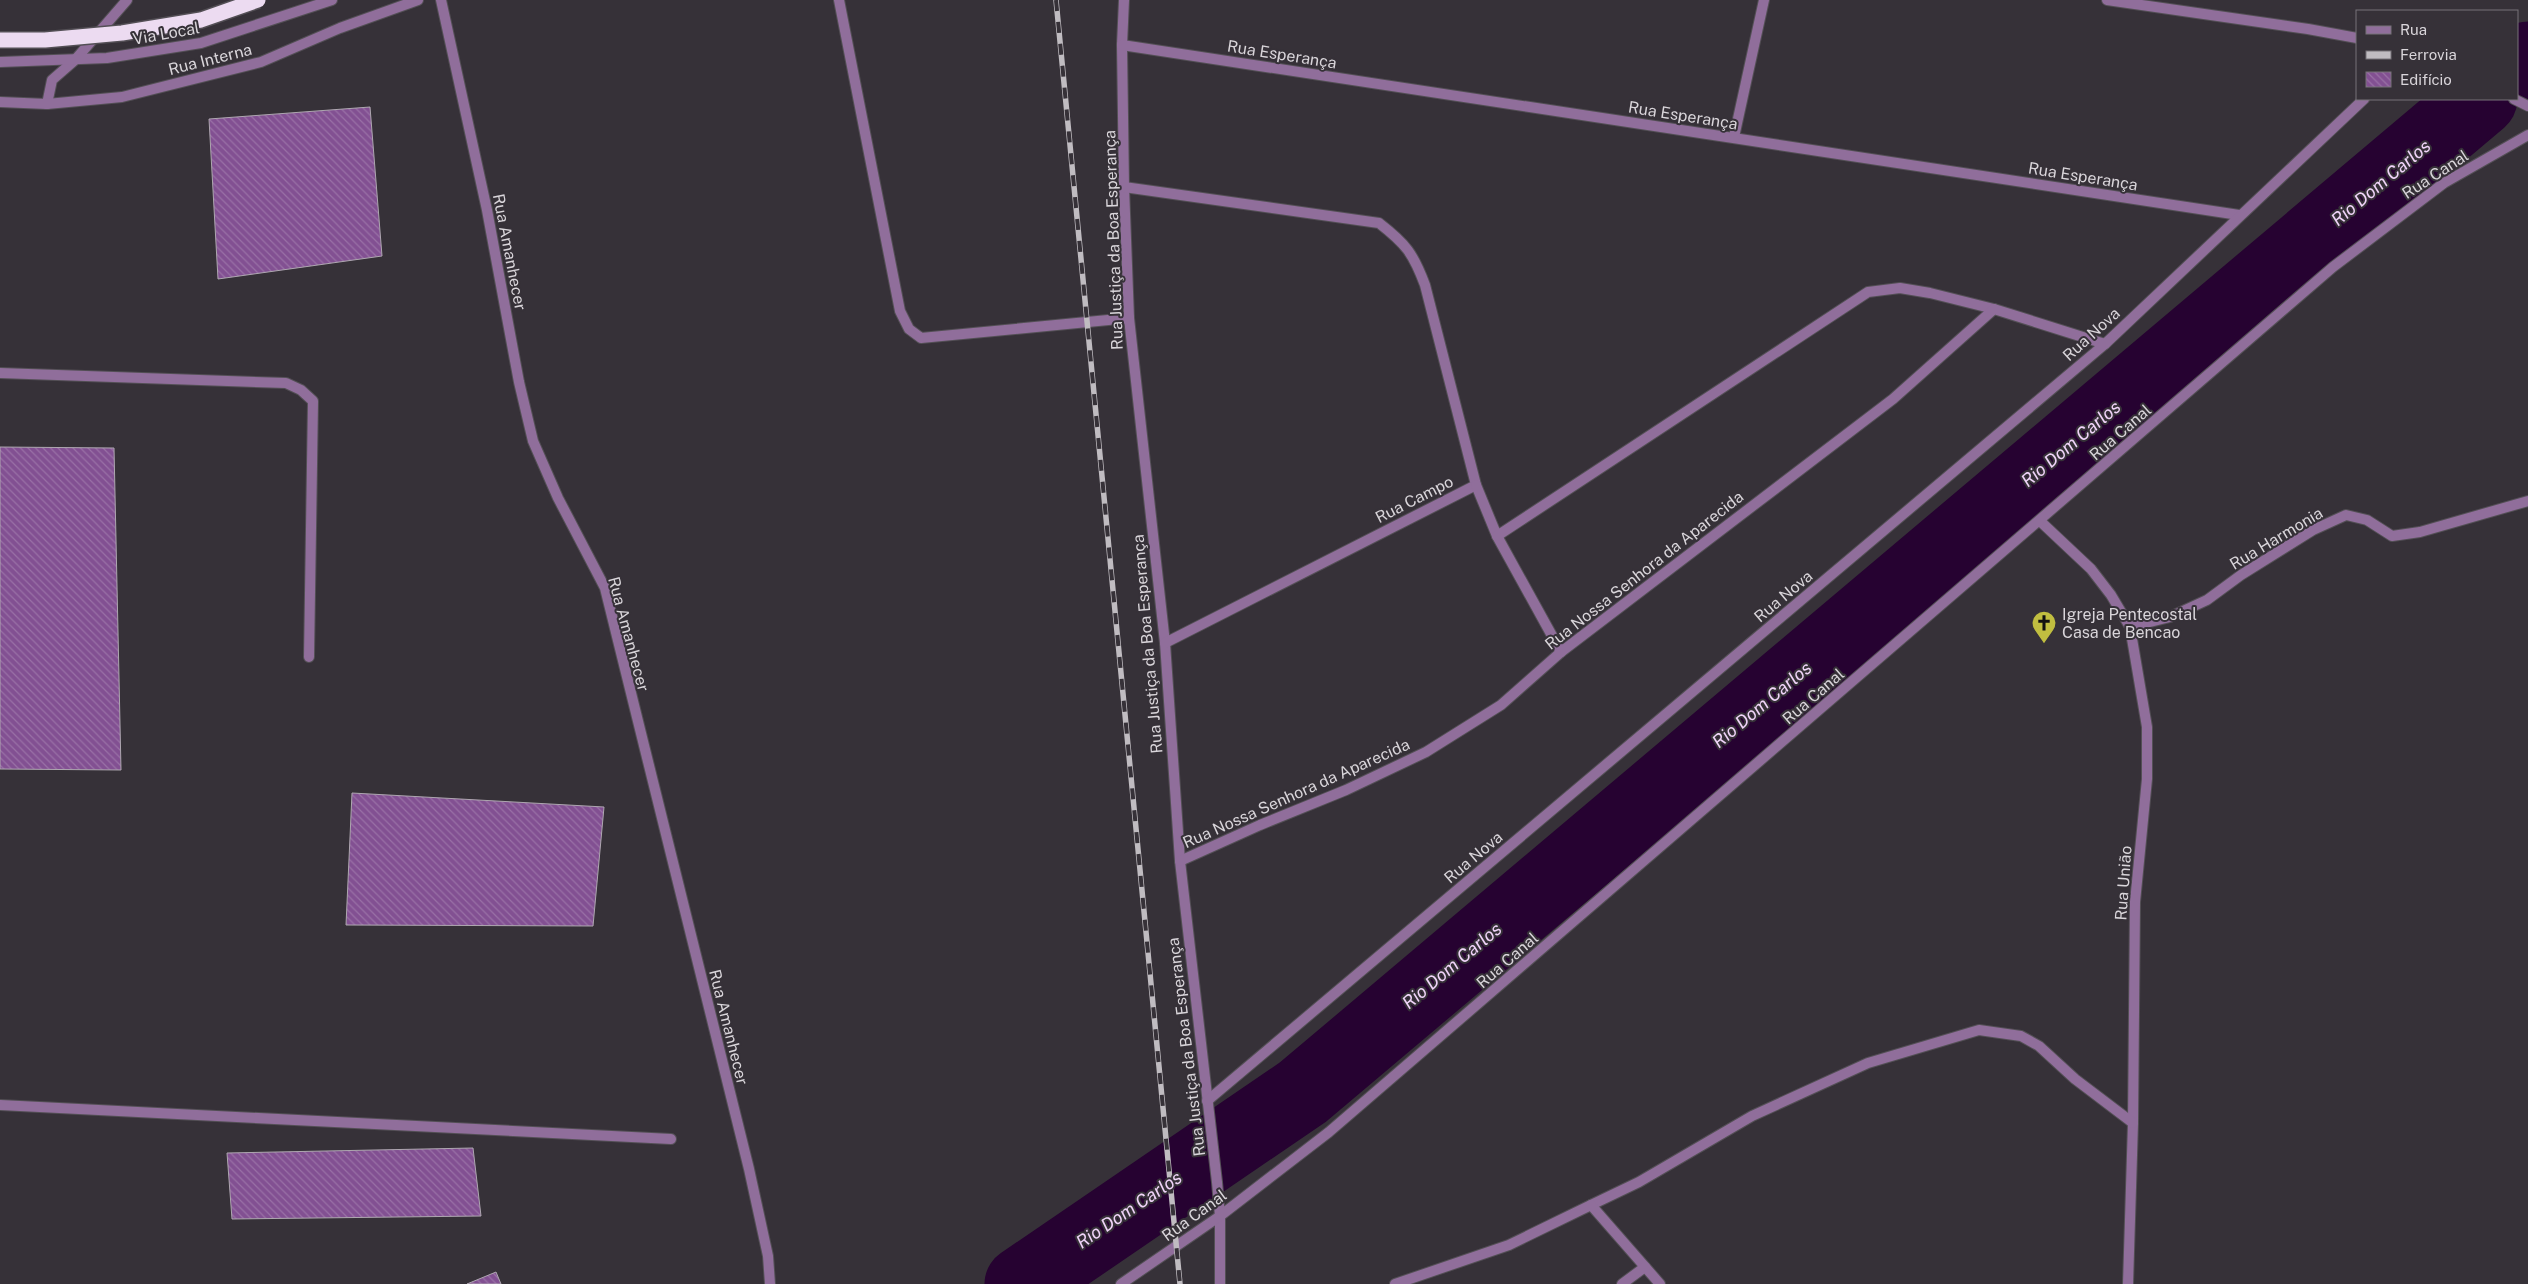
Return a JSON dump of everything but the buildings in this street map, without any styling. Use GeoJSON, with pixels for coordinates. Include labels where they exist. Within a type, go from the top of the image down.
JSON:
{"type":"FeatureCollection","features":[{"type":"Feature","properties":{"kind":"highway"},"geometry":{"type":"LineString","coordinates":[[0,40],[45,40],[122,33],[201,20],[258,0]]}},
{"type":"Feature","properties":{"kind":"street"},"geometry":{"type":"LineString","coordinates":[[47,104],[52,80],[75,60],[127,0]]}},
{"type":"Feature","properties":{"kind":"street","name":"Via Local"},"geometry":{"type":"LineString","coordinates":[[0,62],[107,58],[201,43],[332,0]]}},
{"type":"Feature","properties":{"kind":"street","name":"Rua Interna"},"geometry":{"type":"LineString","coordinates":[[0,102],[47,104],[122,97],[261,62],[340,28],[418,0]]}},
{"type":"Feature","properties":{"kind":"street","name":"Rua Amanhecer"},"geometry":{"type":"LineString","coordinates":[[441,0],[487,210],[519,382],[533,441],[558,498],[605,588],[750,1169],[768,1256],[770,1284]]}},
{"type":"Feature","properties":{"kind":"street"},"geometry":{"type":"LineString","coordinates":[[840,0],[900,311],[909,329],[921,338],[1129,318]]}},
{"type":"Feature","properties":{"kind":"street","name":"Rua Justiça da Boa Esperança"},"geometry":{"type":"LineString","coordinates":[[1124,0],[1122,45],[1124,187],[1129,318],[1165,643],[1180,861],[1217,1182],[1220,1216],[1220,1284]]}},
{"type":"Feature","properties":{"kind":"street"},"geometry":{"type":"LineString","coordinates":[[1734,138],[1764,0]]}},
{"type":"Feature","properties":{"kind":"street"},"geometry":{"type":"LineString","coordinates":[[2107,0],[2308,29],[2356,38]]}},
{"type":"Feature","properties":{"kind":"street","name":"Rua Esperança"},"geometry":{"type":"LineString","coordinates":[[1122,45],[2239,215]]}},
{"type":"Feature","properties":{"kind":"street","name":"Rua Nova"},"geometry":{"type":"LineString","coordinates":[[1207,1101],[2105,344],[2239,215],[2363,100]]}},
{"type":"Feature","properties":{"kind":"street","name":"Rua Canal"},"geometry":{"type":"LineString","coordinates":[[1121,1284],[1220,1216],[1343,1120],[2333,267],[2444,183],[2528,135]]}},
{"type":"Feature","properties":{"kind":"street","name":"Rua Campo"},"geometry":{"type":"LineString","coordinates":[[1124,187],[1379,223],[1395,235],[1414,257],[1425,285],[1476,485],[1165,643]]}},
{"type":"Feature","properties":{"kind":"street"},"geometry":{"type":"LineString","coordinates":[[1497,536],[1868,292],[1900,288],[1930,293],[1994,309],[2105,344]]}},
{"type":"Feature","properties":{"kind":"street","name":"Rua Nossa Senhora da Aparecida"},"geometry":{"type":"LineString","coordinates":[[1180,861],[1260,825],[1346,790],[1426,752],[1501,706],[1561,652],[1893,399],[1994,309]]}},
{"type":"Feature","properties":{"kind":"street"},"geometry":{"type":"LineString","coordinates":[[0,373],[286,383],[301,390],[313,400],[309,658]]}},
{"type":"Feature","properties":{"kind":"street"},"geometry":{"type":"LineString","coordinates":[[1476,485],[1497,536],[1561,652]]}},
{"type":"Feature","properties":{"kind":"street","name":"Rua Harmonia"},"geometry":{"type":"LineString","coordinates":[[2130,627],[2170,617],[2207,600],[2241,575],[2314,530],[2346,515],[2367,520],[2392,536],[2420,532],[2528,501]]}},
{"type":"Feature","properties":{"kind":"street","name":"Rua União"},"geometry":{"type":"LineString","coordinates":[[2040,521],[2091,569],[2111,595],[2130,627],[2147,727],[2147,779],[2135,902],[2133,1123],[2128,1284]]}},
{"type":"Feature","properties":{"kind":"street"},"geometry":{"type":"LineString","coordinates":[[1395,1284],[1509,1245],[1639,1182],[1752,1116],[1868,1063],[1979,1030],[2021,1036],[2039,1046],[2082,1086],[2133,1123]]}},
{"type":"Feature","properties":{"kind":"street"},"geometry":{"type":"LineString","coordinates":[[0,1105],[671,1139]]}},
{"type":"Feature","properties":{"kind":"street"},"geometry":{"type":"LineString","coordinates":[[1591,1205],[1660,1284]]}},
{"type":"Feature","properties":{"kind":"street"},"geometry":{"type":"LineString","coordinates":[[1622,1284],[1645,1267]]}},
{"type":"Feature","properties":{"kind":"waterway","name":"Rio Dom Carlos"},"geometry":{"type":"LineString","coordinates":[[2518,67],[2528,59]]}},
{"type":"Feature","properties":{"kind":"waterway","name":"Rio Dom Carlos"},"geometry":{"type":"LineString","coordinates":[[1022,1284],[1303,1092],[2479,100]]}},
{"type":"Feature","properties":{"kind":"railway"},"geometry":{"type":"LineString","coordinates":[[1056,0],[1180,1284]]}},
{"type":"Feature","properties":{"kind":"place","name":"Igreja Pentecostal Casa de Bencao"},"geometry":{"type":"Point","coordinates":[2044,644]}}]}
